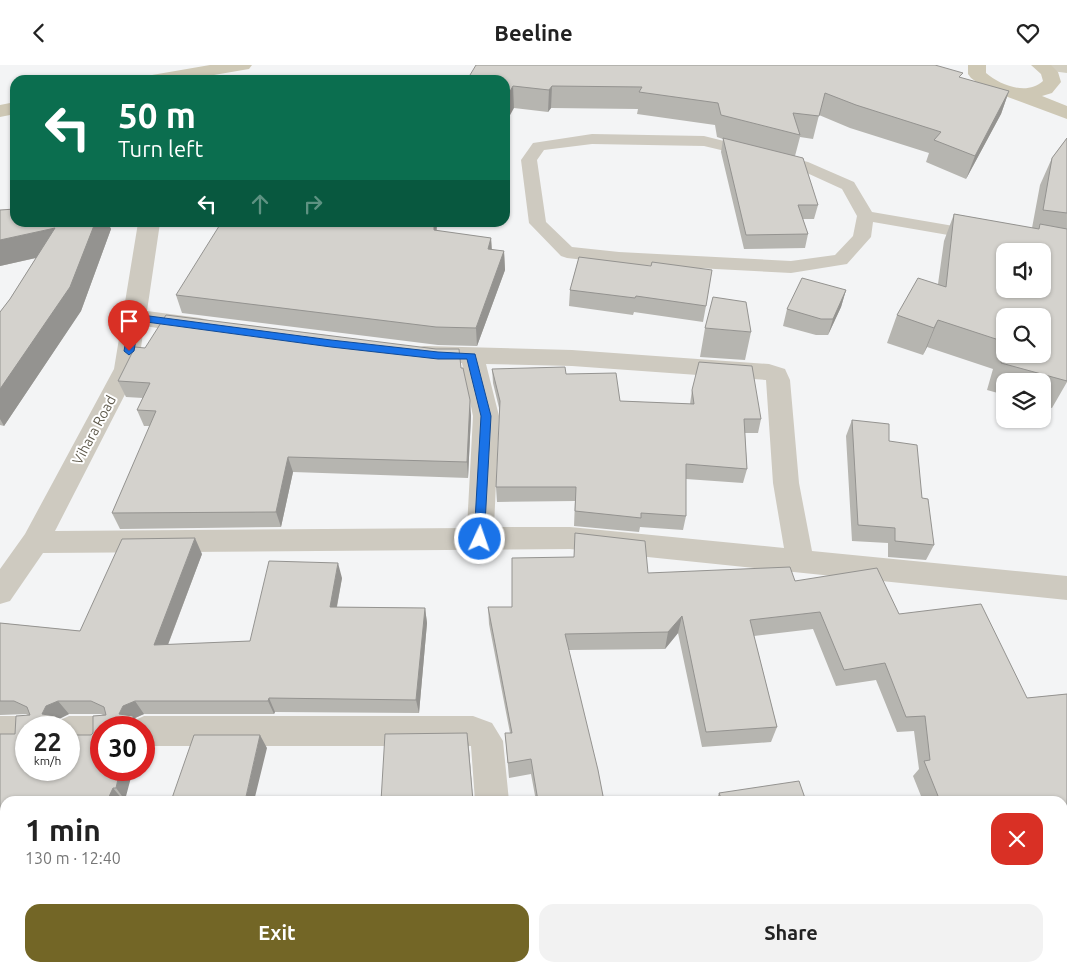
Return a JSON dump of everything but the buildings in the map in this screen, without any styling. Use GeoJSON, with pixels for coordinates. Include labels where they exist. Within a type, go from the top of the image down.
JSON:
{"type":"FeatureCollection","features":[{"type":"Feature","properties":{"kind":"main road"},"geometry":{"type":"LineString","coordinates":[[185,75],[243,65]]}},
{"type":"Feature","properties":{"kind":"main road"},"geometry":{"type":"LineString","coordinates":[[977,65],[977,74],[988,84]]}},
{"type":"Feature","properties":{"kind":"main road"},"geometry":{"type":"LineString","coordinates":[[1016,93],[1043,90],[1053,77],[1067,68]]}},
{"type":"Feature","properties":{"kind":"main road"},"geometry":{"type":"LineString","coordinates":[[961,76],[1016,93],[1067,113]]}},
{"type":"Feature","properties":{"kind":"street","name":"Vihara Road"},"geometry":{"type":"LineString","coordinates":[[0,592],[35,542],[126,369],[148,227]]}},
{"type":"Feature","properties":{"kind":"street"},"geometry":{"type":"LineString","coordinates":[[134,317],[219,328]]}},
{"type":"Feature","properties":{"kind":"street"},"geometry":{"type":"LineString","coordinates":[[400,351],[438,355],[572,358],[770,372],[776,375],[778,379],[786,483],[800,560]]}},
{"type":"Feature","properties":{"kind":"street"},"geometry":{"type":"LineString","coordinates":[[472,356],[486,416],[480,539]]}},
{"type":"Feature","properties":{"kind":"street"},"geometry":{"type":"LineString","coordinates":[[35,542],[570,538],[1067,587]]}},
{"type":"Feature","properties":{"kind":"street"},"geometry":{"type":"LineString","coordinates":[[0,731],[15,731]]}},
{"type":"Feature","properties":{"kind":"street"},"geometry":{"type":"LineString","coordinates":[[155,731],[482,733],[487,741],[492,796]]}},
{"type":"Feature","properties":{"kind":"lane"},"geometry":{"type":"LineString","coordinates":[[866,216],[862,237],[841,260],[791,267],[619,258],[567,252],[538,223],[529,160],[539,145],[592,139],[704,141],[802,165],[848,186],[866,216],[990,238]]}},
{"type":"Feature","properties":{"kind":"route"},"geometry":{"type":"LineString","coordinates":[[129,351],[134,317],[331,343],[438,355],[472,356],[486,416],[480,539]]}}]}
